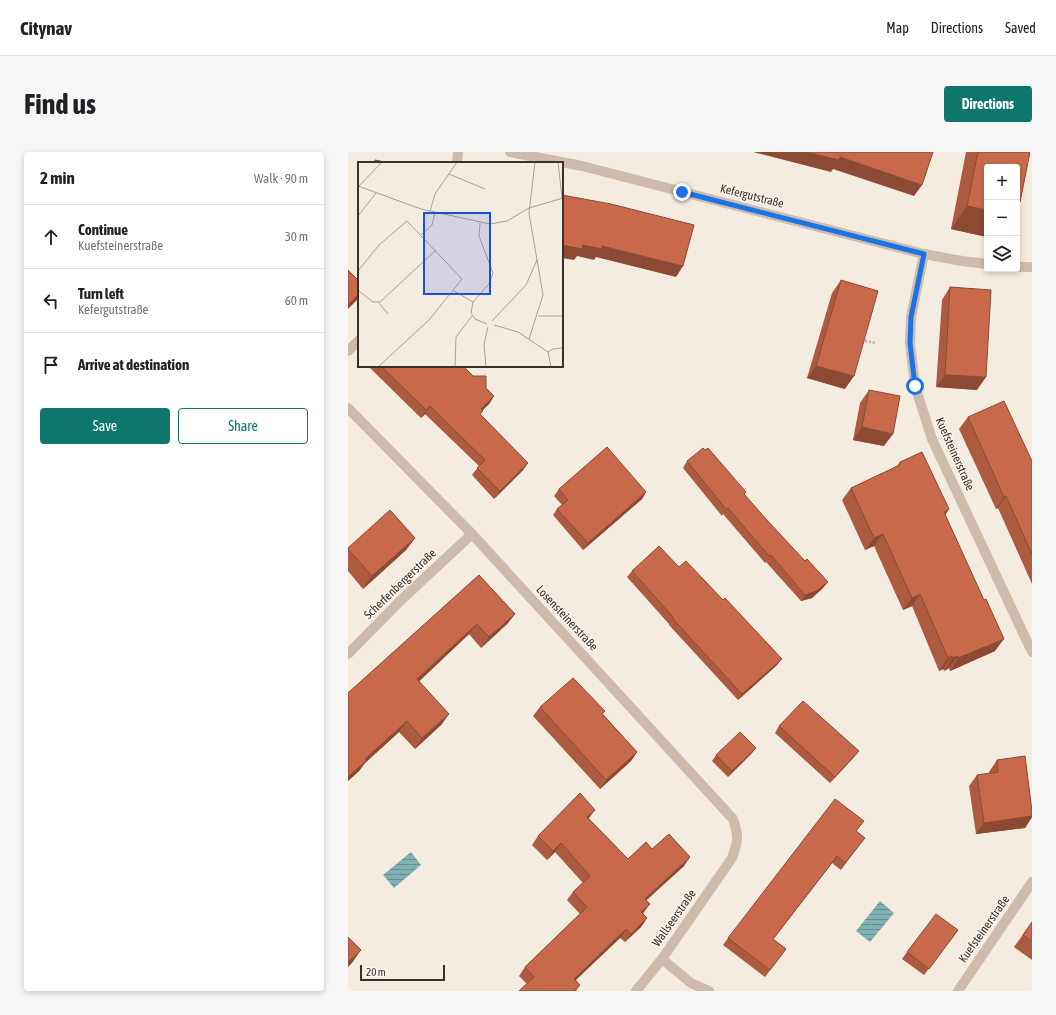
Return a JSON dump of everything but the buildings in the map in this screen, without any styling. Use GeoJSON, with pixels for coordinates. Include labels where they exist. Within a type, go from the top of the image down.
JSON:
{"type":"FeatureCollection","features":[{"type":"Feature","properties":{"kind":"street"},"geometry":{"type":"LineString","coordinates":[[457,162],[458,152]]}},
{"type":"Feature","properties":{"kind":"street","name":"Kefergutstraße"},"geometry":{"type":"LineString","coordinates":[[510,152],[561,162]]}},
{"type":"Feature","properties":{"kind":"street","name":"Kefergutstraße"},"geometry":{"type":"LineString","coordinates":[[563,162],[924,254],[984,264]]}},
{"type":"Feature","properties":{"kind":"street","name":"Kuefsteinerstraße"},"geometry":{"type":"LineString","coordinates":[[924,254],[911,317],[910,343],[915,386],[932,439],[1032,652]]}},
{"type":"Feature","properties":{"kind":"street"},"geometry":{"type":"LineString","coordinates":[[1020,266],[1032,267]]}},
{"type":"Feature","properties":{"kind":"street"},"geometry":{"type":"LineString","coordinates":[[348,351],[358,341]]}},
{"type":"Feature","properties":{"kind":"street","name":"Losensteinerstraße"},"geometry":{"type":"LineString","coordinates":[[348,408],[472,534],[734,819],[738,832],[737,846],[732,858]]}},
{"type":"Feature","properties":{"kind":"street","name":"Scherfenbergerstraße"},"geometry":{"type":"LineString","coordinates":[[348,654],[400,601],[472,534]]}},
{"type":"Feature","properties":{"kind":"street","name":"Wallseerstraße"},"geometry":{"type":"LineString","coordinates":[[636,991],[662,959],[732,858]]}},
{"type":"Feature","properties":{"kind":"street","name":"Kuefsteinerstraße"},"geometry":{"type":"LineString","coordinates":[[958,991],[1032,882]]}},
{"type":"Feature","properties":{"kind":"street"},"geometry":{"type":"LineString","coordinates":[[662,959],[691,983],[709,991]]}},
{"type":"Feature","properties":{"kind":"path"},"geometry":{"type":"LineString","coordinates":[[859,339],[876,343]]}},
{"type":"Feature","properties":{"kind":"water"},"geometry":{"type":"Polygon","coordinates":[[[411,852],[421,865],[394,888],[383,875],[411,852]]]}},
{"type":"Feature","properties":{"kind":"water"},"geometry":{"type":"Polygon","coordinates":[[[880,901],[894,913],[870,942],[856,931],[880,901]]]}},
{"type":"Feature","properties":{"kind":"route"},"geometry":{"type":"LineString","coordinates":[[682,192],[924,254],[911,317],[911,364],[915,386]]}}]}
